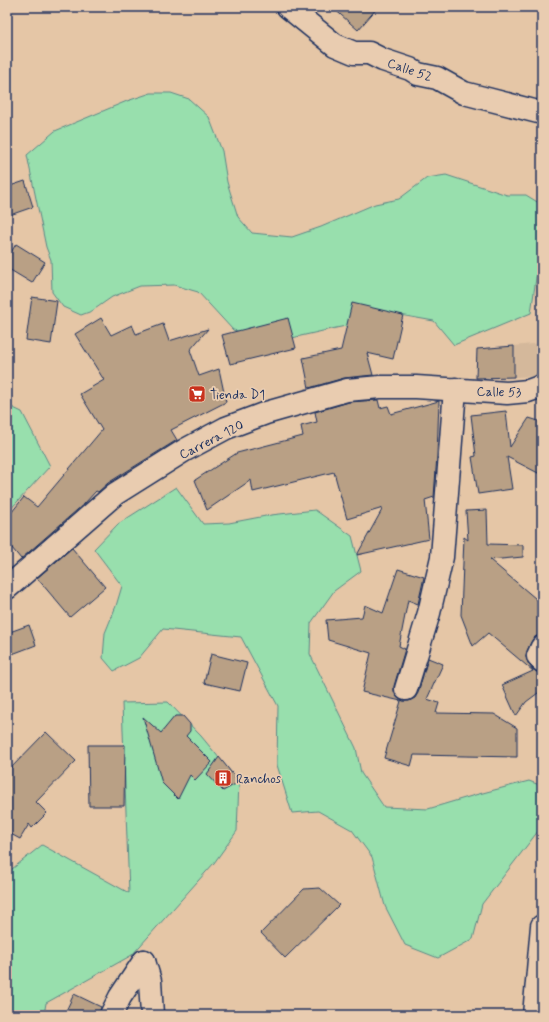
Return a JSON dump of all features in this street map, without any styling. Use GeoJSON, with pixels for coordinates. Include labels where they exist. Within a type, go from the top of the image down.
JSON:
{"type":"FeatureCollection","features":[{"type":"Feature","properties":{"kind":"street","name":"Calle 52"},"geometry":{"type":"LineString","coordinates":[[288,7],[335,45],[354,53],[369,53],[382,60],[410,69],[418,74],[437,78],[464,93],[542,113]]}},
{"type":"Feature","properties":{"kind":"street","name":"Carrera 120"},"geometry":{"type":"LineString","coordinates":[[7,588],[115,494],[185,450],[226,428],[266,413],[347,390],[380,387],[455,389]]}},
{"type":"Feature","properties":{"kind":"street","name":"Calle 53"},"geometry":{"type":"LineString","coordinates":[[455,389],[517,393],[541,389]]}},
{"type":"Feature","properties":{"kind":"street"},"geometry":{"type":"LineString","coordinates":[[406,689],[429,613],[442,557],[455,389]]}},
{"type":"Feature","properties":{"kind":"street"},"geometry":{"type":"LineString","coordinates":[[542,647],[538,656],[542,661]]}},
{"type":"Feature","properties":{"kind":"street"},"geometry":{"type":"LineString","coordinates":[[534,1015],[542,926]]}},
{"type":"Feature","properties":{"kind":"street"},"geometry":{"type":"LineString","coordinates":[[111,1015],[120,997],[144,962],[149,974],[152,1015]]}},
{"type":"Feature","properties":{"kind":"shaded area"},"geometry":{"type":"Polygon","coordinates":[[[542,343],[542,376],[514,377],[514,346],[542,343]]]}},
{"type":"Feature","properties":{"kind":"green space"},"geometry":{"type":"Polygon","coordinates":[[[151,93],[171,93],[189,99],[209,117],[222,151],[227,182],[238,217],[252,233],[292,237],[321,227],[375,204],[399,199],[427,178],[446,175],[507,195],[526,195],[539,203],[542,211],[542,255],[536,278],[531,313],[454,345],[434,321],[400,315],[283,340],[233,330],[198,292],[174,285],[140,286],[112,297],[92,311],[81,315],[63,307],[52,292],[51,260],[46,247],[27,155],[55,131],[127,101],[151,93]]]}},
{"type":"Feature","properties":{"kind":"green space"},"geometry":{"type":"Polygon","coordinates":[[[7,405],[22,412],[50,466],[7,513],[7,405]]]}},
{"type":"Feature","properties":{"kind":"green space"},"geometry":{"type":"Polygon","coordinates":[[[176,487],[203,524],[229,523],[271,515],[315,510],[352,536],[361,571],[334,591],[311,623],[310,654],[356,748],[361,773],[384,807],[428,809],[529,781],[542,786],[542,826],[482,904],[473,939],[438,958],[405,945],[385,906],[372,857],[352,830],[318,811],[292,813],[277,765],[278,706],[241,637],[163,629],[139,658],[114,671],[103,658],[105,633],[122,586],[94,549],[118,524],[176,487]]]}},
{"type":"Feature","properties":{"kind":"green space"},"geometry":{"type":"Polygon","coordinates":[[[168,702],[201,736],[239,782],[237,831],[214,863],[132,955],[46,1003],[44,1015],[7,1015],[7,873],[42,845],[129,893],[122,703],[168,702]]]}},
{"type":"Feature","properties":{"kind":"building"},"geometry":{"type":"Polygon","coordinates":[[[332,7],[378,7],[358,30],[332,7]]]}},
{"type":"Feature","properties":{"kind":"building"},"geometry":{"type":"Polygon","coordinates":[[[25,181],[33,207],[7,216],[7,187],[25,181]]]}},
{"type":"Feature","properties":{"kind":"building"},"geometry":{"type":"Polygon","coordinates":[[[16,244],[45,262],[32,283],[7,268],[7,259],[16,244]]]}},
{"type":"Feature","properties":{"kind":"building"},"geometry":{"type":"Polygon","coordinates":[[[32,297],[57,301],[51,344],[26,340],[32,297]]]}},
{"type":"Feature","properties":{"kind":"building"},"geometry":{"type":"Polygon","coordinates":[[[352,303],[403,315],[393,359],[367,353],[373,375],[344,378],[309,388],[303,358],[341,350],[352,303]]]}},
{"type":"Feature","properties":{"kind":"building"},"geometry":{"type":"Polygon","coordinates":[[[101,318],[111,335],[132,325],[136,334],[163,324],[169,341],[208,329],[190,350],[199,376],[219,369],[226,402],[171,430],[177,440],[108,483],[98,492],[96,491],[85,503],[21,559],[7,542],[7,518],[24,497],[37,507],[102,430],[80,394],[104,380],[75,334],[101,318]]]}},
{"type":"Feature","properties":{"kind":"building"},"geometry":{"type":"Polygon","coordinates":[[[288,318],[296,348],[230,364],[222,335],[288,318]]]}},
{"type":"Feature","properties":{"kind":"building"},"geometry":{"type":"Polygon","coordinates":[[[514,346],[514,377],[476,378],[477,349],[514,346]]]}},
{"type":"Feature","properties":{"kind":"building"},"geometry":{"type":"Polygon","coordinates":[[[378,400],[380,408],[388,406],[391,414],[439,401],[434,497],[425,500],[429,539],[357,555],[383,508],[347,519],[334,472],[253,492],[251,480],[207,510],[195,480],[237,453],[303,436],[301,426],[317,422],[315,412],[349,402],[378,400]]]}},
{"type":"Feature","properties":{"kind":"building"},"geometry":{"type":"Polygon","coordinates":[[[506,411],[510,447],[529,418],[542,422],[542,475],[507,457],[512,489],[478,494],[472,457],[476,456],[471,415],[506,411]]]}},
{"type":"Feature","properties":{"kind":"building"},"geometry":{"type":"Polygon","coordinates":[[[487,510],[488,544],[523,545],[523,557],[490,560],[542,604],[542,635],[535,637],[531,642],[526,657],[532,669],[542,673],[542,690],[526,702],[516,716],[502,685],[533,671],[488,633],[473,646],[461,615],[464,537],[468,540],[466,511],[487,510]]]}},
{"type":"Feature","properties":{"kind":"building"},"geometry":{"type":"Polygon","coordinates":[[[72,548],[105,587],[70,617],[37,578],[72,548]]]}},
{"type":"Feature","properties":{"kind":"building"},"geometry":{"type":"Polygon","coordinates":[[[398,569],[424,577],[418,604],[408,600],[399,646],[405,649],[394,686],[394,691],[397,697],[403,701],[409,701],[415,698],[418,693],[428,658],[443,664],[427,699],[439,703],[436,713],[494,714],[517,728],[517,757],[414,755],[411,766],[384,758],[401,701],[362,692],[371,653],[328,640],[326,620],[362,617],[365,605],[383,613],[398,569]]]}},
{"type":"Feature","properties":{"kind":"building"},"geometry":{"type":"Polygon","coordinates":[[[29,625],[36,645],[7,656],[7,633],[29,625]]]}},
{"type":"Feature","properties":{"kind":"building"},"geometry":{"type":"Polygon","coordinates":[[[211,654],[247,663],[240,691],[204,683],[211,654]]]}},
{"type":"Feature","properties":{"kind":"building"},"geometry":{"type":"Polygon","coordinates":[[[175,716],[183,716],[190,724],[190,731],[186,736],[212,762],[195,780],[190,775],[178,799],[162,783],[143,717],[161,733],[175,716]]]}},
{"type":"Feature","properties":{"kind":"building"},"geometry":{"type":"Polygon","coordinates":[[[46,732],[76,761],[36,802],[47,813],[32,828],[29,824],[20,839],[7,832],[7,772],[46,732]]]}},
{"type":"Feature","properties":{"kind":"building"},"geometry":{"type":"Polygon","coordinates":[[[88,745],[125,745],[124,806],[89,806],[88,745]]]}},
{"type":"Feature","properties":{"kind":"building","name":"Ranchos"},"geometry":{"type":"Polygon","coordinates":[[[219,757],[239,782],[223,791],[207,774],[219,757]]]}},
{"type":"Feature","properties":{"kind":"building"},"geometry":{"type":"Polygon","coordinates":[[[320,888],[339,905],[285,958],[261,933],[304,889],[320,888]]]}},
{"type":"Feature","properties":{"kind":"building"},"geometry":{"type":"Polygon","coordinates":[[[74,994],[101,1007],[99,1015],[64,1015],[74,994]]]}},
{"type":"Feature","properties":{"kind":"place","name":"Tienda D1"},"geometry":{"type":"Point","coordinates":[197,394]}},
{"type":"Feature","properties":{"kind":"place","name":"Ranchos"},"geometry":{"type":"Point","coordinates":[223,778]}}]}
